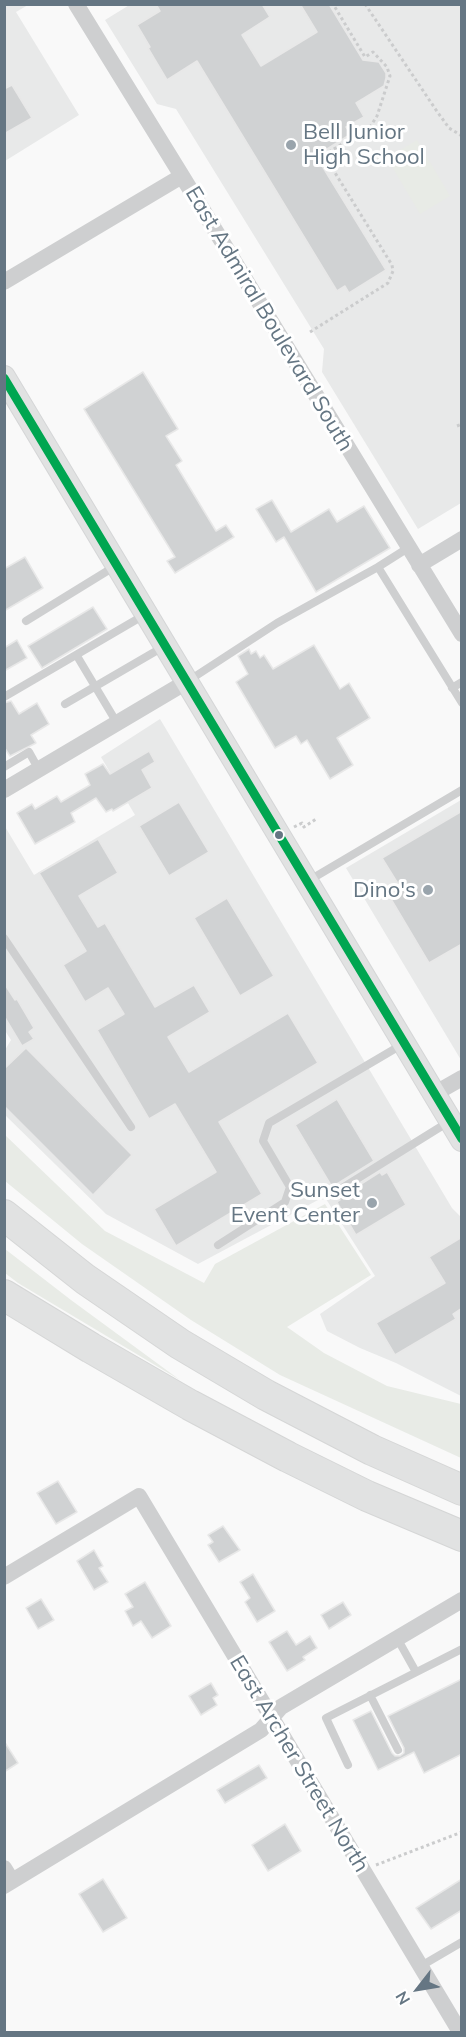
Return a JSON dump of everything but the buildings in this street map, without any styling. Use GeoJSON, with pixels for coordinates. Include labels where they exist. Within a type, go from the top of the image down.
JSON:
{"type":"FeatureCollection","features":[{"type":"Feature","properties":{"kind":"highway"},"geometry":{"type":"LineString","coordinates":[[4,1215],[85,1279],[180,1344],[266,1395],[372,1450],[462,1490]]}},
{"type":"Feature","properties":{"kind":"highway"},"geometry":{"type":"LineString","coordinates":[[4,1295],[190,1405],[288,1457],[450,1532]]}},
{"type":"Feature","properties":{"kind":"main road"},"geometry":{"type":"LineString","coordinates":[[8,389],[188,681],[456,1131]]}},
{"type":"Feature","properties":{"kind":"street","name":"East Admiral Boulevard South"},"geometry":{"type":"LineString","coordinates":[[76,4],[462,634]]}},
{"type":"Feature","properties":{"kind":"street"},"geometry":{"type":"LineString","coordinates":[[4,282],[182,176]]}},
{"type":"Feature","properties":{"kind":"street"},"geometry":{"type":"LineString","coordinates":[[418,565],[462,538]]}},
{"type":"Feature","properties":{"kind":"street"},"geometry":{"type":"LineString","coordinates":[[4,790],[188,681]]}},
{"type":"Feature","properties":{"kind":"street"},"geometry":{"type":"LineString","coordinates":[[434,1094],[462,1078]]}},
{"type":"Feature","properties":{"kind":"street","name":"East Archer Street North"},"geometry":{"type":"LineString","coordinates":[[4,1577],[139,1496],[460,2032]]}},
{"type":"Feature","properties":{"kind":"street"},"geometry":{"type":"LineString","coordinates":[[7,1879],[261,1730],[281,1707],[462,1600]]}},
{"type":"Feature","properties":{"kind":"lane"},"geometry":{"type":"LineString","coordinates":[[188,681],[257,636],[408,548]]}},
{"type":"Feature","properties":{"kind":"lane"},"geometry":{"type":"LineString","coordinates":[[26,621],[117,564]]}},
{"type":"Feature","properties":{"kind":"lane"},"geometry":{"type":"LineString","coordinates":[[378,567],[462,703]]}},
{"type":"Feature","properties":{"kind":"lane"},"geometry":{"type":"LineString","coordinates":[[4,697],[147,614]]}},
{"type":"Feature","properties":{"kind":"lane"},"geometry":{"type":"LineString","coordinates":[[65,704],[166,645]]}},
{"type":"Feature","properties":{"kind":"lane"},"geometry":{"type":"LineString","coordinates":[[77,656],[117,723]]}},
{"type":"Feature","properties":{"kind":"lane"},"geometry":{"type":"LineString","coordinates":[[452,688],[462,682]]}},
{"type":"Feature","properties":{"kind":"lane"},"geometry":{"type":"LineString","coordinates":[[4,767],[29,752],[39,770]]}},
{"type":"Feature","properties":{"kind":"lane"},"geometry":{"type":"LineString","coordinates":[[308,882],[462,790]]}},
{"type":"Feature","properties":{"kind":"lane"},"geometry":{"type":"LineString","coordinates":[[4,938],[131,1127]]}},
{"type":"Feature","properties":{"kind":"lane"},"geometry":{"type":"LineString","coordinates":[[218,1245],[285,1202],[290,1187],[263,1141],[269,1123],[404,1044]]}},
{"type":"Feature","properties":{"kind":"lane"},"geometry":{"type":"LineString","coordinates":[[331,1195],[456,1131]]}},
{"type":"Feature","properties":{"kind":"lane"},"geometry":{"type":"LineString","coordinates":[[397,1638],[416,1672]]}},
{"type":"Feature","properties":{"kind":"lane"},"geometry":{"type":"LineString","coordinates":[[348,1765],[326,1718],[462,1649]]}},
{"type":"Feature","properties":{"kind":"lane"},"geometry":{"type":"LineString","coordinates":[[370,1695],[398,1750]]}},
{"type":"Feature","properties":{"kind":"lane"},"geometry":{"type":"LineString","coordinates":[[421,1966],[462,1942]]}},
{"type":"Feature","properties":{"kind":"path"},"geometry":{"type":"LineString","coordinates":[[310,332],[388,283],[393,271],[392,265],[324,155],[370,127],[377,116],[390,76],[387,67],[373,52],[365,57],[333,4]]}},
{"type":"Feature","properties":{"kind":"path"},"geometry":{"type":"LineString","coordinates":[[365,4],[435,110],[449,128],[462,136]]}},
{"type":"Feature","properties":{"kind":"path"},"geometry":{"type":"LineString","coordinates":[[280,836],[302,823],[304,827],[316,819]]}},
{"type":"Feature","properties":{"kind":"path"},"geometry":{"type":"LineString","coordinates":[[363,1870],[462,1832]]}},
{"type":"Feature","properties":{"kind":"shaded area"},"geometry":{"type":"Polygon","coordinates":[[[131,4],[461,5],[461,503],[418,529],[322,372],[324,349],[176,109],[157,104],[105,20],[131,4]]]}},
{"type":"Feature","properties":{"kind":"shaded area"},"geometry":{"type":"Polygon","coordinates":[[[5,5],[28,5],[16,12],[79,115],[5,161],[5,5]]]}},
{"type":"Feature","properties":{"kind":"shaded area"},"geometry":{"type":"Polygon","coordinates":[[[417,140],[450,196],[420,214],[387,158],[417,140]]]}},
{"type":"Feature","properties":{"kind":"shaded area"},"geometry":{"type":"Polygon","coordinates":[[[160,719],[452,1208],[461,1217],[461,1396],[327,1331],[320,1314],[375,1276],[326,1199],[318,1200],[198,1264],[106,1214],[5,1115],[5,1050],[11,1040],[4,1029],[4,825],[34,875],[135,815],[101,757],[160,719]]]}},
{"type":"Feature","properties":{"kind":"shaded area"},"geometry":{"type":"Polygon","coordinates":[[[461,800],[461,1060],[346,868],[461,800]]]}},
{"type":"Feature","properties":{"kind":"shaded area"},"geometry":{"type":"Polygon","coordinates":[[[5,1135],[105,1231],[204,1283],[215,1264],[325,1204],[371,1275],[287,1327],[324,1353],[387,1386],[461,1404],[461,1458],[280,1375],[191,1320],[82,1244],[5,1181],[5,1135]]]}},
{"type":"Feature","properties":{"kind":"shaded area"},"geometry":{"type":"Polygon","coordinates":[[[5,1249],[180,1380],[18,1283],[5,1273],[5,1249]]]}},
{"type":"Feature","properties":{"kind":"transit line"},"geometry":{"type":"LineString","coordinates":[[4,378],[462,1139]]}},
{"type":"Feature","properties":{"kind":"place","name":"Bell Junior High School"},"geometry":{"type":"Point","coordinates":[291,145]}},
{"type":"Feature","properties":{"kind":"place","name":"Dino's"},"geometry":{"type":"Point","coordinates":[428,890]}},
{"type":"Feature","properties":{"kind":"place","name":"Sunset Event Center"},"geometry":{"type":"Point","coordinates":[372,1203]}}]}
